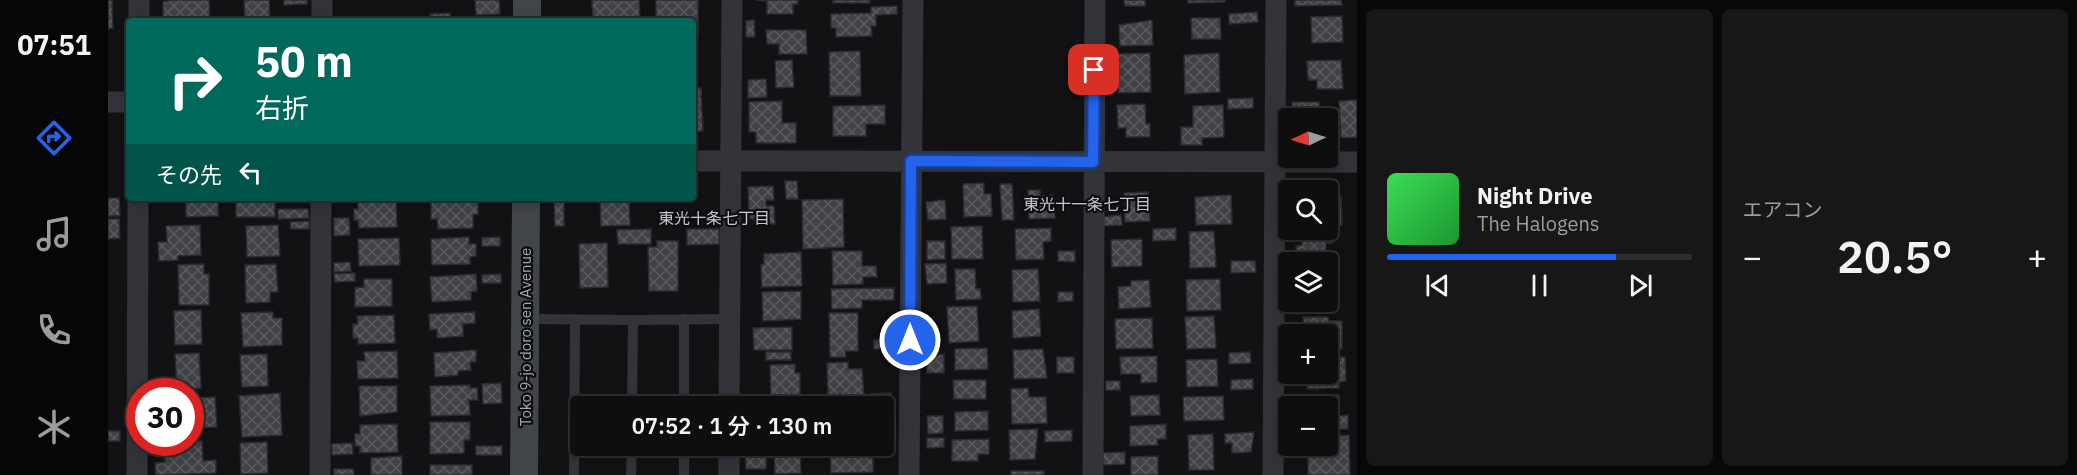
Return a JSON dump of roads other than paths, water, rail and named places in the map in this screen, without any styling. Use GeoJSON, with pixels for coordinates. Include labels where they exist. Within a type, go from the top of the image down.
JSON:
{"type":"FeatureCollection","features":[{"type":"Feature","properties":{"kind":"street"},"geometry":{"type":"LineString","coordinates":[[139,0],[139,18]]}},
{"type":"Feature","properties":{"kind":"street"},"geometry":{"type":"LineString","coordinates":[[322,0],[322,18]]}},
{"type":"Feature","properties":{"kind":"street"},"geometry":{"type":"LineString","coordinates":[[526,18],[527,0]]}},
{"type":"Feature","properties":{"kind":"street"},"geometry":{"type":"LineString","coordinates":[[729,396],[732,0]]}},
{"type":"Feature","properties":{"kind":"street"},"geometry":{"type":"LineString","coordinates":[[909,475],[912,0]]}},
{"type":"Feature","properties":{"kind":"street"},"geometry":{"type":"LineString","coordinates":[[1093,475],[1095,0]]}},
{"type":"Feature","properties":{"kind":"street"},"geometry":{"type":"LineString","coordinates":[[1273,475],[1276,0]]}},
{"type":"Feature","properties":{"kind":"street"},"geometry":{"type":"LineString","coordinates":[[108,102],[126,102]]}},
{"type":"Feature","properties":{"kind":"street"},"geometry":{"type":"LineString","coordinates":[[696,161],[1357,162]]}},
{"type":"Feature","properties":{"kind":"street"},"geometry":{"type":"LineString","coordinates":[[137,475],[138,201]]}},
{"type":"Feature","properties":{"kind":"street"},"geometry":{"type":"LineString","coordinates":[[320,475],[321,201]]}},
{"type":"Feature","properties":{"kind":"street","name":"Toko 9-jo doro sen Avenue"},"geometry":{"type":"LineString","coordinates":[[524,475],[526,201]]}},
{"type":"Feature","properties":{"kind":"street"},"geometry":{"type":"LineString","coordinates":[[729,456],[729,475]]}},
{"type":"Feature","properties":{"kind":"lane"},"geometry":{"type":"LineString","coordinates":[[525,319],[730,319]]}},
{"type":"Feature","properties":{"kind":"lane"},"geometry":{"type":"LineString","coordinates":[[574,475],[575,319]]}},
{"type":"Feature","properties":{"kind":"lane"},"geometry":{"type":"LineString","coordinates":[[684,319],[684,396]]}},
{"type":"Feature","properties":{"kind":"lane"},"geometry":{"type":"LineString","coordinates":[[632,396],[633,320]]}},
{"type":"Feature","properties":{"kind":"lane"},"geometry":{"type":"LineString","coordinates":[[631,475],[632,456]]}},
{"type":"Feature","properties":{"kind":"lane"},"geometry":{"type":"LineString","coordinates":[[684,456],[684,475]]}},
{"type":"Feature","properties":{"kind":"district","name":"東光十一条七丁目"},"geometry":{"type":"Point","coordinates":[1087,204]}},
{"type":"Feature","properties":{"kind":"district","name":"東光十条七丁目"},"geometry":{"type":"Point","coordinates":[714,218]}}]}
